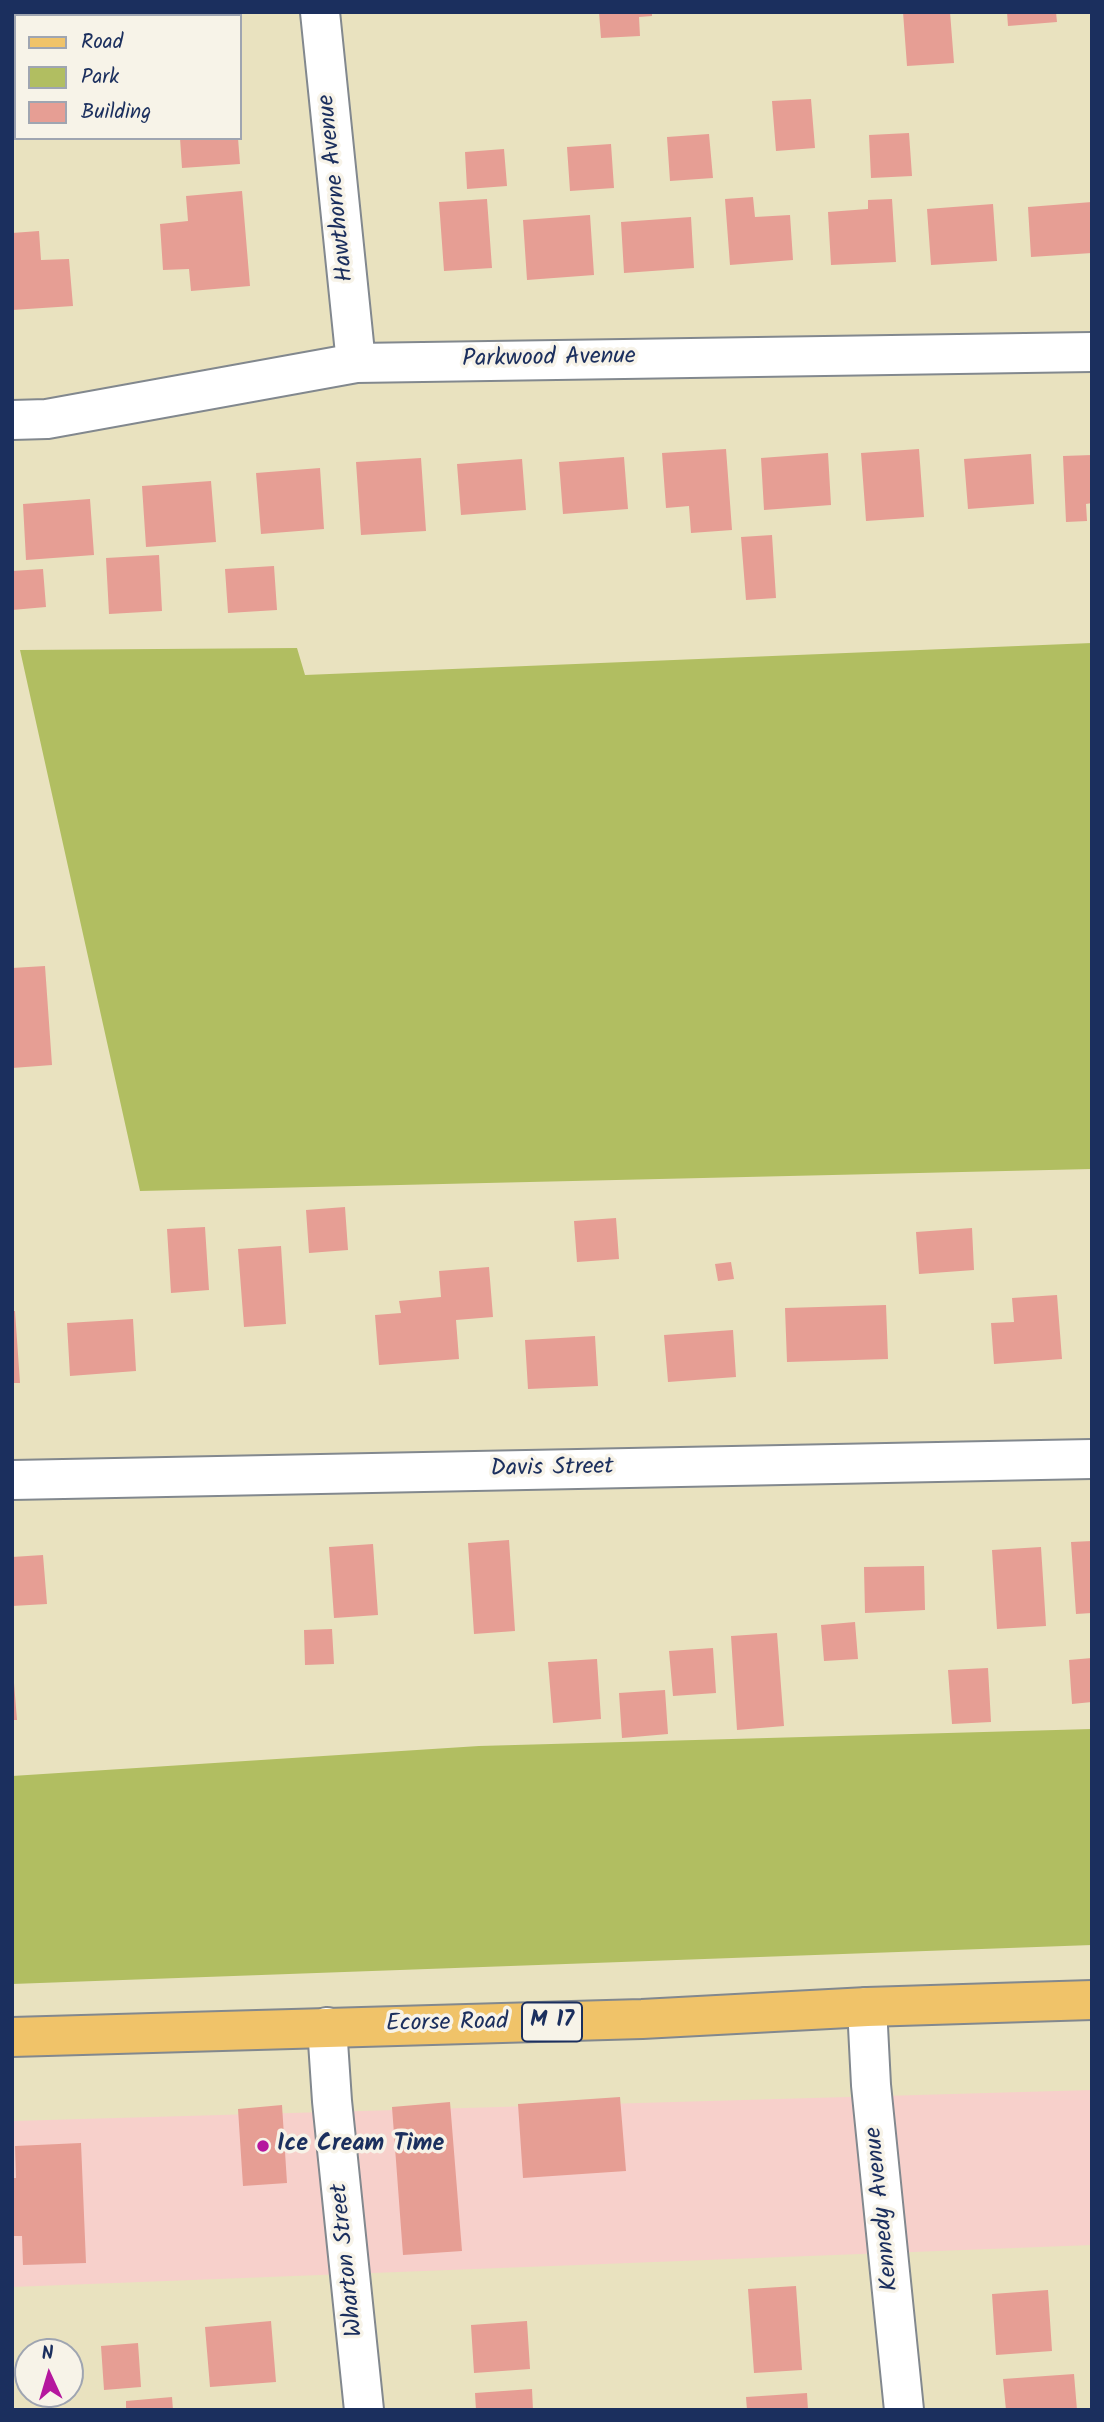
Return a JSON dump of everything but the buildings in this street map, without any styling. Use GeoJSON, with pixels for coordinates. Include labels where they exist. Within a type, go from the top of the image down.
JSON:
{"type":"FeatureCollection","features":[{"type":"Feature","properties":{"kind":"main road","name":"Ecorse Road"},"geometry":{"type":"LineString","coordinates":[[12,2037],[642,2019],[867,2007],[1092,2000]]}},
{"type":"Feature","properties":{"kind":"street","name":"Hawthorne Avenue"},"geometry":{"type":"LineString","coordinates":[[320,12],[356,363]]}},
{"type":"Feature","properties":{"kind":"street","name":"Parkwood Avenue"},"geometry":{"type":"LineString","coordinates":[[12,421],[47,419],[356,363],[1092,352]]}},
{"type":"Feature","properties":{"kind":"street","name":"Davis Street"},"geometry":{"type":"LineString","coordinates":[[12,1480],[1092,1459]]}},
{"type":"Feature","properties":{"kind":"street","name":"Kennedy Avenue"},"geometry":{"type":"LineString","coordinates":[[867,2007],[871,2085],[904,2410]]}},
{"type":"Feature","properties":{"kind":"street","name":"Wharton Street"},"geometry":{"type":"LineString","coordinates":[[327,2027],[332,2101],[364,2410]]}},
{"type":"Feature","properties":{"kind":"shaded area"},"geometry":{"type":"Polygon","coordinates":[[[1092,2090],[1092,2245],[12,2287],[12,2121],[1092,2090]]]}},
{"type":"Feature","properties":{"kind":"green space"},"geometry":{"type":"Polygon","coordinates":[[[1092,643],[1092,1169],[140,1191],[20,650],[297,648],[305,675],[1092,643]]]}},
{"type":"Feature","properties":{"kind":"green space"},"geometry":{"type":"Polygon","coordinates":[[[1092,1729],[1092,1945],[12,1984],[12,1776],[479,1746],[1092,1729]]]}},
{"type":"Feature","properties":{"kind":"place","name":"Ice Cream Time"},"geometry":{"type":"Point","coordinates":[263,2146]}}]}
